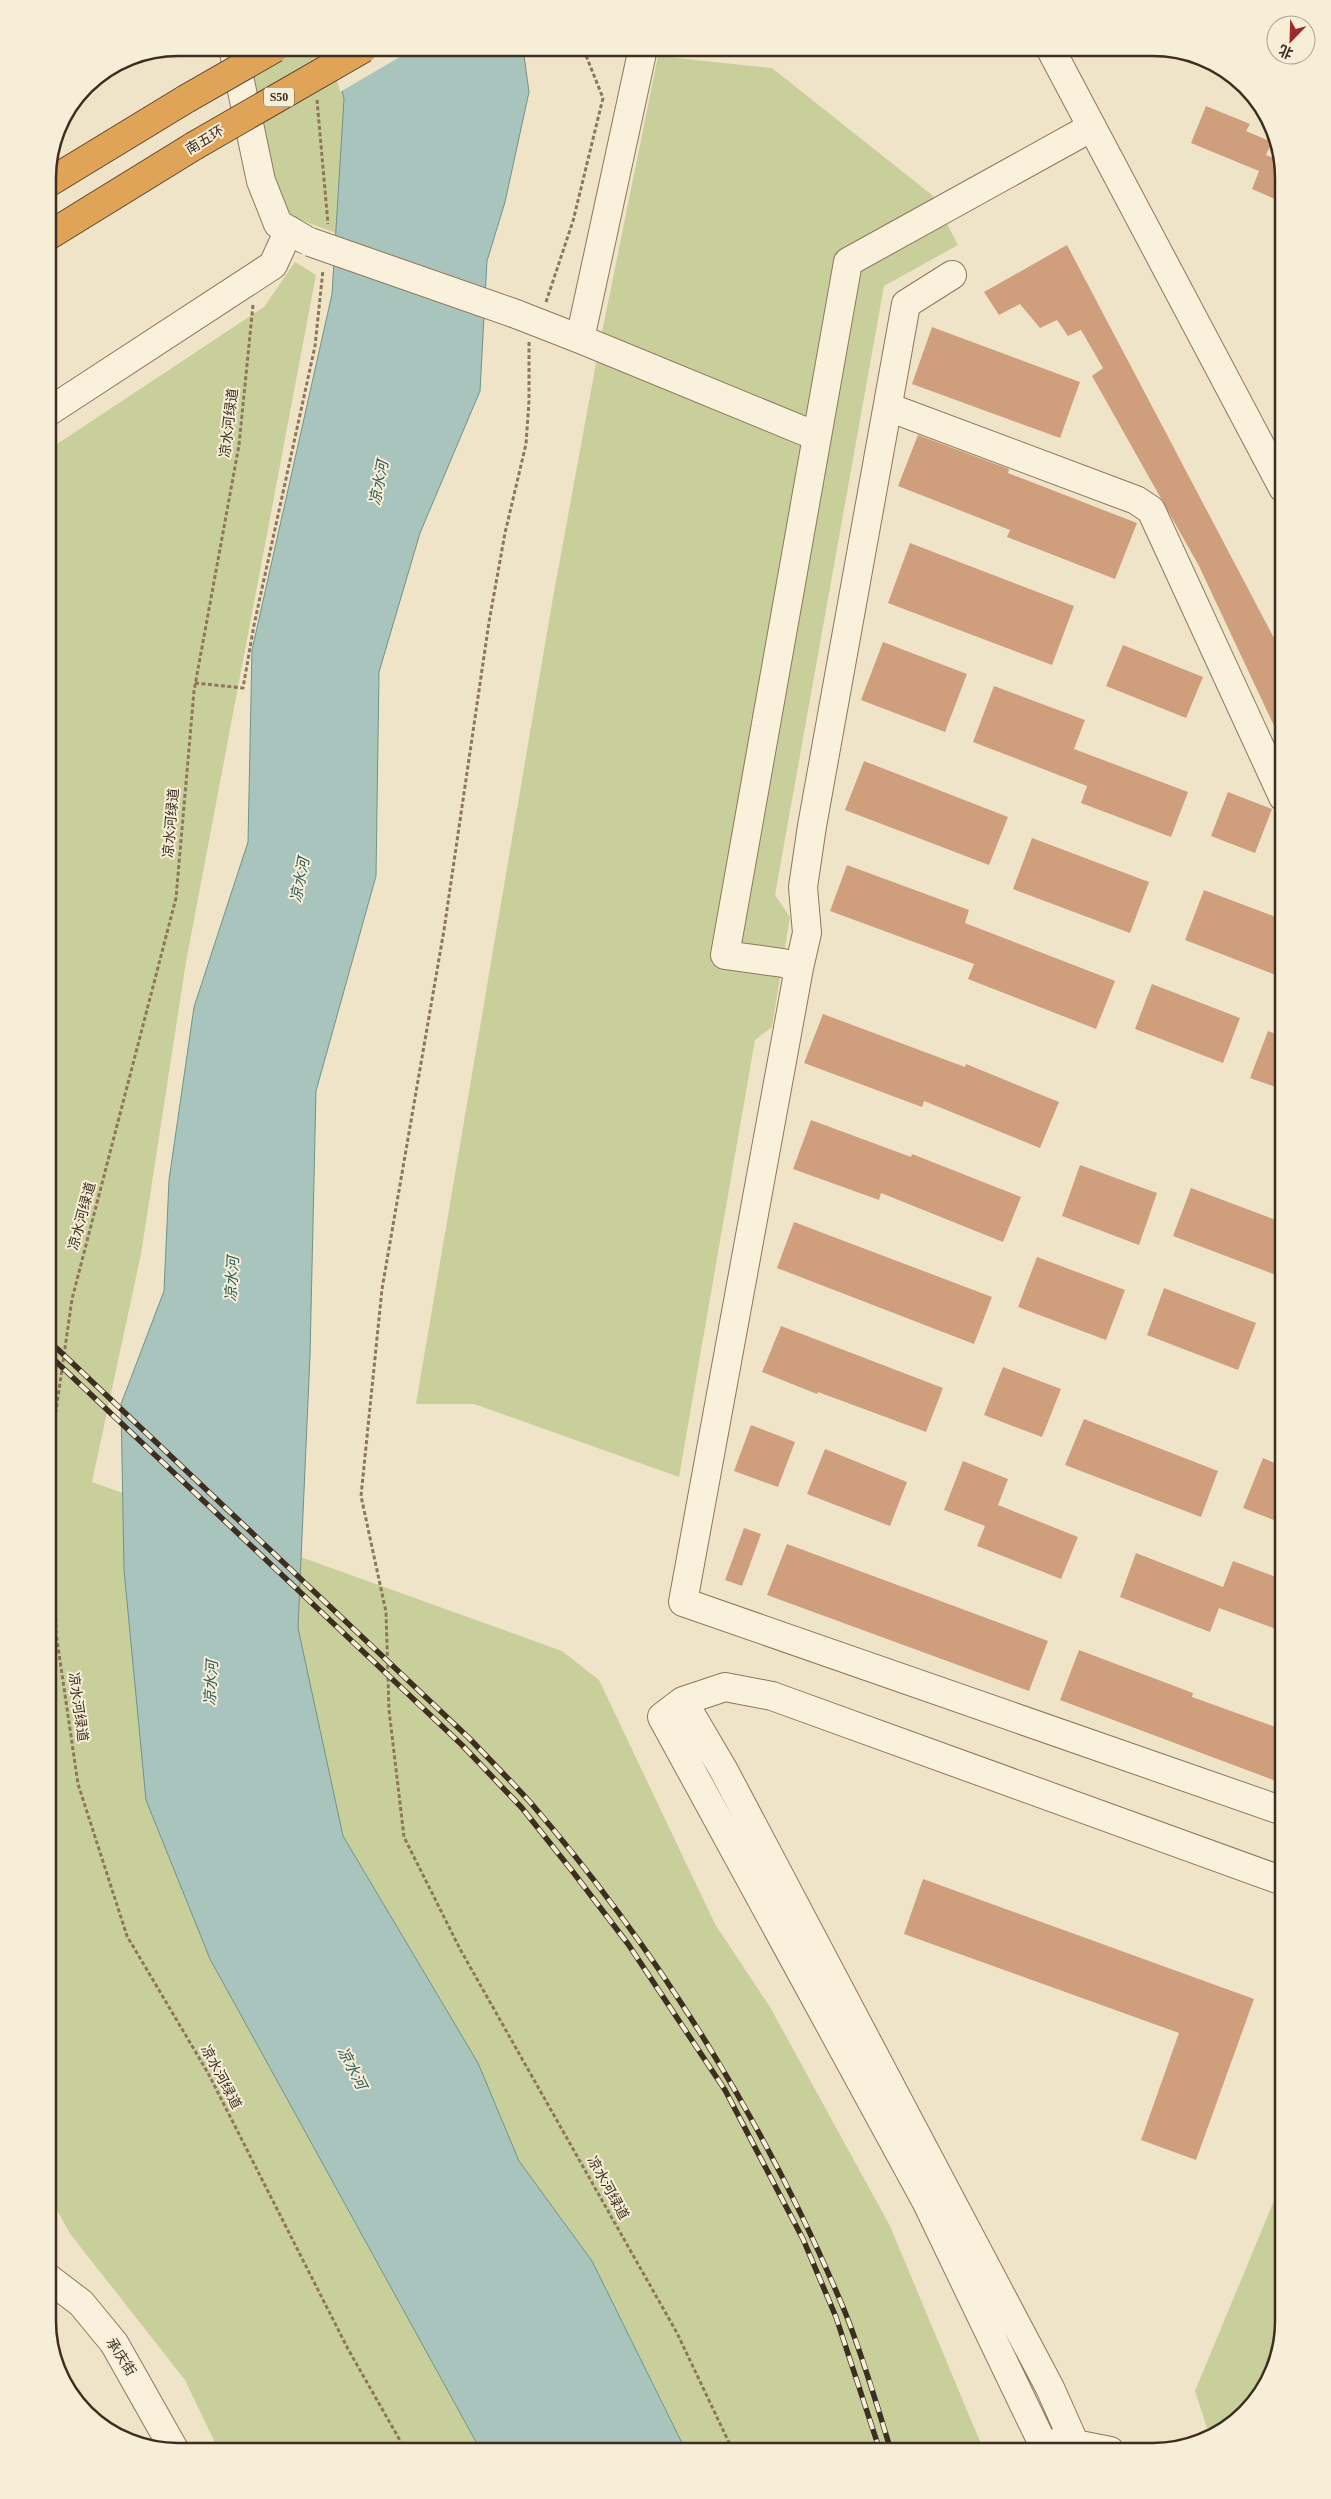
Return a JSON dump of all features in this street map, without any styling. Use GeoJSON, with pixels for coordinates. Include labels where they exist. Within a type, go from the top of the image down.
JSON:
{"type":"FeatureCollection","features":[{"type":"Feature","properties":{"kind":"highway"},"geometry":{"type":"LineString","coordinates":[[57,178],[261,56]]}},
{"type":"Feature","properties":{"kind":"highway","name":"南五环"},"geometry":{"type":"LineString","coordinates":[[57,230],[194,146],[350,56]]}},
{"type":"Feature","properties":{"kind":"street"},"geometry":{"type":"LineString","coordinates":[[235,56],[261,181],[278,224],[313,240],[580,339],[816,436]]}},
{"type":"Feature","properties":{"kind":"street"},"geometry":{"type":"LineString","coordinates":[[580,339],[641,56]]}},
{"type":"Feature","properties":{"kind":"street"},"geometry":{"type":"LineString","coordinates":[[1055,57],[1275,471]]}},
{"type":"Feature","properties":{"kind":"street"},"geometry":{"type":"LineString","coordinates":[[799,968],[783,963],[725,955],[848,262],[1092,128]]}},
{"type":"Feature","properties":{"kind":"street"},"geometry":{"type":"LineString","coordinates":[[57,406],[313,240]]}},
{"type":"Feature","properties":{"kind":"street"},"geometry":{"type":"LineString","coordinates":[[952,275],[906,304],[812,826],[803,887],[807,933],[683,1602],[1275,1808]]}},
{"type":"Feature","properties":{"kind":"street"},"geometry":{"type":"LineString","coordinates":[[888,407],[1136,500],[1151,510],[1275,778]]}},
{"type":"Feature","properties":{"kind":"street"},"geometry":{"type":"LineString","coordinates":[[672,1709],[725,1687],[772,1696],[1275,1878]]}},
{"type":"Feature","properties":{"kind":"street"},"geometry":{"type":"LineString","coordinates":[[672,1709],[926,2201],[1041,2443]]}},
{"type":"Feature","properties":{"kind":"street"},"geometry":{"type":"LineString","coordinates":[[672,1709],[723,1769],[1041,2370],[1075,2443]]}},
{"type":"Feature","properties":{"kind":"street","name":"承庆街"},"geometry":{"type":"LineString","coordinates":[[56,2284],[81,2303],[114,2343],[170,2442]]}},
{"type":"Feature","properties":{"kind":"path"},"geometry":{"type":"LineString","coordinates":[[523,317],[548,299],[573,221],[603,98],[586,56]]}},
{"type":"Feature","properties":{"kind":"path"},"geometry":{"type":"LineString","coordinates":[[195,683],[243,688],[254,625],[315,346],[313,240],[329,216],[317,97]]}},
{"type":"Feature","properties":{"kind":"path","name":"凉水河绿道"},"geometry":{"type":"LineString","coordinates":[[56,1408],[72,1299],[176,898],[195,683],[239,445],[256,277]]}},
{"type":"Feature","properties":{"kind":"path","name":"凉水河绿道"},"geometry":{"type":"LineString","coordinates":[[523,317],[526,444],[505,533],[488,622],[444,930],[382,1289],[361,1496],[386,1612],[389,1710],[404,1837],[460,1949],[677,2333],[729,2443]]}},
{"type":"Feature","properties":{"kind":"path","name":"凉水河绿道"},"geometry":{"type":"LineString","coordinates":[[56,1635],[78,1784],[127,1936],[208,2073],[348,2349],[401,2442]]}},
{"type":"Feature","properties":{"kind":"green space"},"geometry":{"type":"Polygon","coordinates":[[[248,56],[334,56],[344,99],[336,233],[292,217],[274,192],[248,56]]]}},
{"type":"Feature","properties":{"kind":"green space"},"geometry":{"type":"Polygon","coordinates":[[[658,56],[772,68],[932,195],[958,245],[884,286],[775,895],[790,917],[772,1027],[755,1040],[679,1477],[474,1404],[416,1404],[552,603],[599,347],[658,56]]]}},
{"type":"Feature","properties":{"kind":"green space"},"geometry":{"type":"Polygon","coordinates":[[[295,262],[316,275],[186,962],[141,1254],[92,1482],[562,1651],[599,1680],[715,1924],[770,2007],[890,2226],[981,2443],[215,2442],[185,2380],[71,2235],[56,2209],[57,444],[264,307],[295,262]]]}},
{"type":"Feature","properties":{"kind":"green space"},"geometry":{"type":"Polygon","coordinates":[[[1275,2198],[1275,2321],[1271,2352],[1265,2368],[1250,2395],[1239,2407],[1227,2418],[1209,2429],[1195,2391],[1275,2198]]]}},
{"type":"Feature","properties":{"kind":"water","name":"凉水河"},"geometry":{"type":"Polygon","coordinates":[[[334,56],[524,56],[529,92],[505,202],[487,261],[480,391],[420,533],[379,672],[376,876],[316,1091],[310,1355],[298,1628],[343,1836],[478,2063],[519,2161],[592,2261],[682,2443],[476,2442],[210,1959],[146,1800],[124,1570],[121,1404],[164,1291],[169,1180],[194,1007],[248,842],[252,650],[332,294],[344,99],[334,56]]]}},
{"type":"Feature","properties":{"kind":"pier"},"geometry":{"type":"Polygon","coordinates":[[[332,56],[401,56],[340,92],[332,56]]]}},
{"type":"Feature","properties":{"kind":"building"},"geometry":{"type":"Polygon","coordinates":[[[1206,106],[1250,124],[1246,131],[1269,141],[1270,145],[1266,155],[1273,157],[1274,162],[1275,199],[1252,189],[1259,171],[1191,143],[1206,106]]]}},
{"type":"Feature","properties":{"kind":"building"},"geometry":{"type":"Polygon","coordinates":[[[1067,245],[1275,640],[1275,728],[1199,566],[1092,376],[1103,368],[1081,330],[1068,336],[1057,320],[1040,328],[1020,304],[999,315],[984,292],[1067,245]]]}},
{"type":"Feature","properties":{"kind":"building"},"geometry":{"type":"Polygon","coordinates":[[[932,327],[1080,382],[1060,438],[912,384],[932,327]]]}},
{"type":"Feature","properties":{"kind":"building"},"geometry":{"type":"Polygon","coordinates":[[[918,435],[1009,469],[1008,473],[1137,523],[1115,579],[1007,537],[1010,530],[898,486],[918,435]]]}},
{"type":"Feature","properties":{"kind":"building"},"geometry":{"type":"Polygon","coordinates":[[[910,543],[1074,606],[1052,665],[888,603],[910,543]]]}},
{"type":"Feature","properties":{"kind":"building"},"geometry":{"type":"Polygon","coordinates":[[[883,642],[967,674],[945,732],[861,700],[883,642]]]}},
{"type":"Feature","properties":{"kind":"building"},"geometry":{"type":"Polygon","coordinates":[[[1123,645],[1203,677],[1186,718],[1106,686],[1123,645]]]}},
{"type":"Feature","properties":{"kind":"building"},"geometry":{"type":"Polygon","coordinates":[[[994,686],[1085,720],[1074,749],[1188,792],[1171,837],[1081,803],[1087,786],[973,742],[994,686]]]}},
{"type":"Feature","properties":{"kind":"building"},"geometry":{"type":"Polygon","coordinates":[[[864,761],[1008,817],[989,865],[845,810],[864,761]]]}},
{"type":"Feature","properties":{"kind":"building"},"geometry":{"type":"Polygon","coordinates":[[[1228,792],[1272,809],[1255,853],[1211,836],[1228,792]]]}},
{"type":"Feature","properties":{"kind":"building"},"geometry":{"type":"Polygon","coordinates":[[[1032,838],[1149,882],[1130,933],[1013,889],[1032,838]]]}},
{"type":"Feature","properties":{"kind":"building"},"geometry":{"type":"Polygon","coordinates":[[[847,865],[969,910],[965,923],[1115,981],[1096,1029],[968,979],[974,964],[830,911],[847,865]]]}},
{"type":"Feature","properties":{"kind":"building"},"geometry":{"type":"Polygon","coordinates":[[[1204,890],[1275,917],[1275,975],[1185,940],[1204,890]]]}},
{"type":"Feature","properties":{"kind":"building"},"geometry":{"type":"Polygon","coordinates":[[[1152,984],[1240,1018],[1223,1063],[1135,1029],[1152,984]]]}},
{"type":"Feature","properties":{"kind":"building"},"geometry":{"type":"Polygon","coordinates":[[[823,1014],[965,1067],[966,1064],[1059,1102],[1040,1148],[924,1101],[922,1107],[804,1063],[823,1014]]]}},
{"type":"Feature","properties":{"kind":"building"},"geometry":{"type":"Polygon","coordinates":[[[1268,1031],[1275,1034],[1275,1087],[1250,1078],[1268,1031]]]}},
{"type":"Feature","properties":{"kind":"building"},"geometry":{"type":"Polygon","coordinates":[[[811,1120],[911,1157],[912,1154],[1021,1197],[1003,1242],[881,1193],[879,1200],[793,1169],[811,1120]]]}},
{"type":"Feature","properties":{"kind":"building"},"geometry":{"type":"Polygon","coordinates":[[[1080,1165],[1157,1193],[1139,1245],[1062,1216],[1080,1165]]]}},
{"type":"Feature","properties":{"kind":"building"},"geometry":{"type":"Polygon","coordinates":[[[1191,1188],[1275,1220],[1275,1275],[1173,1236],[1191,1188]]]}},
{"type":"Feature","properties":{"kind":"building"},"geometry":{"type":"Polygon","coordinates":[[[794,1222],[992,1297],[974,1344],[777,1268],[794,1222]]]}},
{"type":"Feature","properties":{"kind":"building"},"geometry":{"type":"Polygon","coordinates":[[[1037,1257],[1125,1290],[1106,1340],[1018,1307],[1037,1257]]]}},
{"type":"Feature","properties":{"kind":"building"},"geometry":{"type":"Polygon","coordinates":[[[1164,1288],[1256,1323],[1238,1370],[1147,1335],[1164,1288]]]}},
{"type":"Feature","properties":{"kind":"building"},"geometry":{"type":"Polygon","coordinates":[[[781,1326],[943,1388],[926,1432],[818,1392],[817,1394],[762,1372],[781,1326]]]}},
{"type":"Feature","properties":{"kind":"building"},"geometry":{"type":"Polygon","coordinates":[[[1003,1367],[1061,1389],[1042,1437],[984,1415],[1003,1367]]]}},
{"type":"Feature","properties":{"kind":"building"},"geometry":{"type":"Polygon","coordinates":[[[1084,1419],[1218,1471],[1201,1517],[1065,1465],[1084,1419]]]}},
{"type":"Feature","properties":{"kind":"building"},"geometry":{"type":"Polygon","coordinates":[[[751,1425],[795,1442],[778,1487],[734,1471],[751,1425]]]}},
{"type":"Feature","properties":{"kind":"building"},"geometry":{"type":"Polygon","coordinates":[[[825,1449],[907,1482],[890,1526],[807,1494],[825,1449]]]}},
{"type":"Feature","properties":{"kind":"building"},"geometry":{"type":"Polygon","coordinates":[[[1263,1458],[1275,1463],[1275,1520],[1243,1508],[1263,1458]]]}},
{"type":"Feature","properties":{"kind":"building"},"geometry":{"type":"Polygon","coordinates":[[[963,1461],[1008,1479],[998,1505],[1078,1537],[1061,1579],[977,1546],[985,1526],[944,1510],[963,1461]]]}},
{"type":"Feature","properties":{"kind":"building"},"geometry":{"type":"Polygon","coordinates":[[[744,1528],[761,1534],[742,1586],[725,1580],[744,1528]]]}},
{"type":"Feature","properties":{"kind":"building"},"geometry":{"type":"Polygon","coordinates":[[[787,1544],[1048,1641],[1029,1691],[767,1595],[787,1544]]]}},
{"type":"Feature","properties":{"kind":"building"},"geometry":{"type":"Polygon","coordinates":[[[1136,1553],[1223,1587],[1233,1561],[1275,1577],[1275,1629],[1219,1608],[1210,1632],[1120,1597],[1136,1553]]]}},
{"type":"Feature","properties":{"kind":"building"},"geometry":{"type":"Polygon","coordinates":[[[1079,1650],[1193,1693],[1192,1697],[1275,1727],[1275,1781],[1060,1700],[1079,1650]]]}},
{"type":"Feature","properties":{"kind":"building"},"geometry":{"type":"Polygon","coordinates":[[[923,1879],[1254,1999],[1196,2160],[1141,2140],[1179,2033],[904,1934],[923,1879]]]}},
{"type":"Feature","properties":{"kind":"railway"},"geometry":{"type":"LineString","coordinates":[[56,1348],[469,1738],[530,1802],[623,1919],[707,2044],[782,2176],[845,2312],[864,2364],[888,2443]]}},
{"type":"Feature","properties":{"kind":"railway"},"geometry":{"type":"LineString","coordinates":[[56,1362],[462,1745],[522,1808],[628,1944],[725,2090],[803,2239],[836,2317],[877,2443]]}}]}
